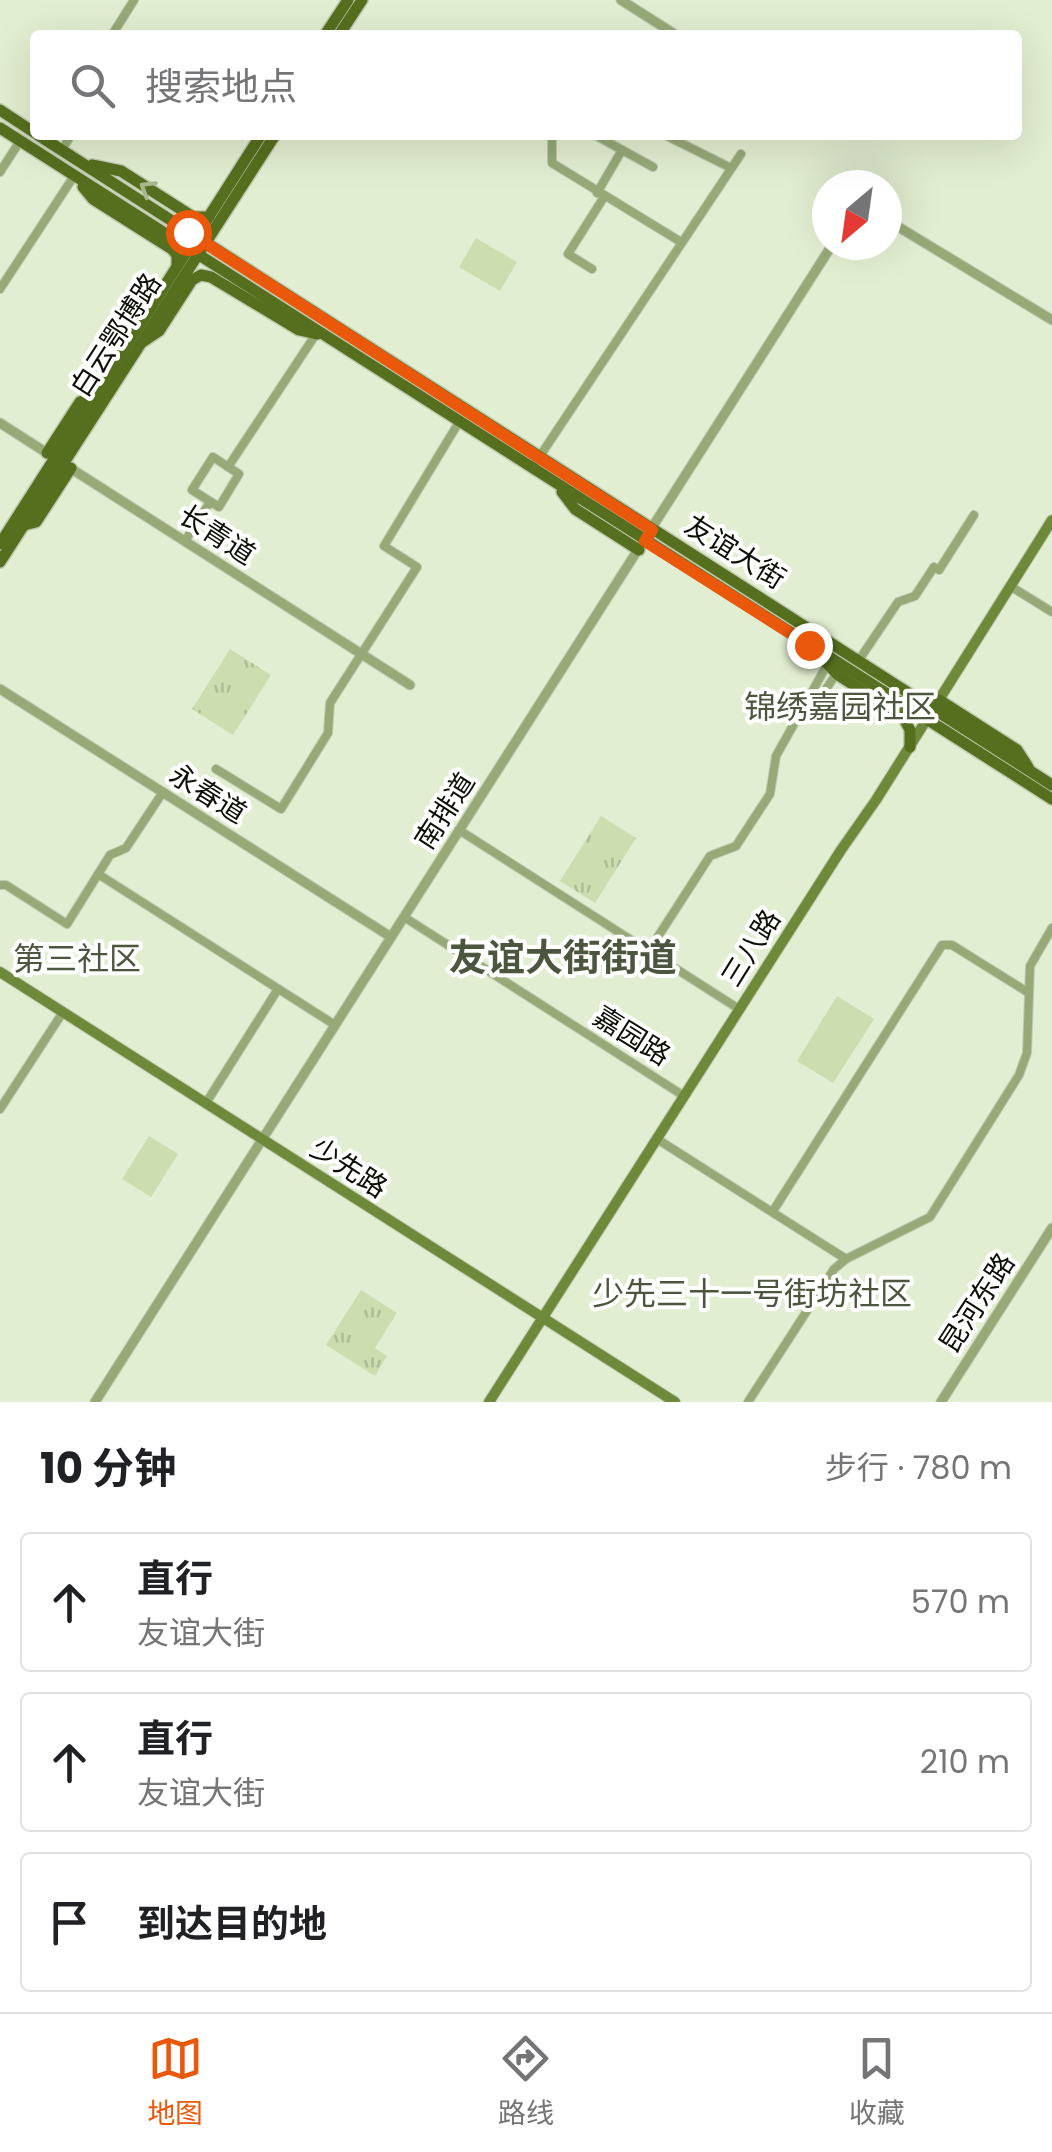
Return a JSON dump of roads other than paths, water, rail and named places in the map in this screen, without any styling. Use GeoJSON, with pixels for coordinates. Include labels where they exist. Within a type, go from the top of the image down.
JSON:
{"type":"FeatureCollection","features":[{"type":"Feature","properties":{"kind":"main road"},"geometry":{"type":"LineString","coordinates":[[329,30],[348,0]]}},
{"type":"Feature","properties":{"kind":"main road"},"geometry":{"type":"LineString","coordinates":[[342,30],[362,0]]}},
{"type":"Feature","properties":{"kind":"main road","name":"友谊大街"},"geometry":{"type":"LineString","coordinates":[[0,110],[30,129]]}},
{"type":"Feature","properties":{"kind":"main road","name":"友谊大街"},"geometry":{"type":"LineString","coordinates":[[0,128],[74,176],[197,246],[535,462],[645,540],[860,660],[1051,792]]}},
{"type":"Feature","properties":{"kind":"main road","name":"友谊大街"},"geometry":{"type":"LineString","coordinates":[[46,140],[321,335],[460,422],[535,462],[553,481],[809,645],[933,709],[1030,771],[1051,792]]}},
{"type":"Feature","properties":{"kind":"main road","name":"白云鄂博路"},"geometry":{"type":"LineString","coordinates":[[59,460],[80,402],[94,396],[176,269],[197,246],[208,217],[258,140]]}},
{"type":"Feature","properties":{"kind":"main road","name":"白云鄂博路"},"geometry":{"type":"LineString","coordinates":[[0,544],[142,342],[197,246],[271,140]]}},
{"type":"Feature","properties":{"kind":"main road"},"geometry":{"type":"LineString","coordinates":[[82,163],[121,171],[193,217],[208,217]]}},
{"type":"Feature","properties":{"kind":"main road"},"geometry":{"type":"LineString","coordinates":[[74,176],[93,198],[172,249],[178,258],[176,269]]}},
{"type":"Feature","properties":{"kind":"main road"},"geometry":{"type":"LineString","coordinates":[[142,342],[160,331],[192,280],[200,276],[211,278],[299,330],[321,335]]}},
{"type":"Feature","properties":{"kind":"main road"},"geometry":{"type":"LineString","coordinates":[[0,562],[24,526],[36,522],[59,460]]}},
{"type":"Feature","properties":{"kind":"main road","name":"三八路"},"geometry":{"type":"LineString","coordinates":[[490,1402],[1052,520]]}},
{"type":"Feature","properties":{"kind":"main road"},"geometry":{"type":"LineString","coordinates":[[809,645],[832,669],[903,718],[910,730],[910,747]]}},
{"type":"Feature","properties":{"kind":"main road","name":"少先路"},"geometry":{"type":"LineString","coordinates":[[0,972],[674,1402]]}},
{"type":"Feature","properties":{"kind":"street"},"geometry":{"type":"LineString","coordinates":[[115,30],[134,0]]}},
{"type":"Feature","properties":{"kind":"street"},"geometry":{"type":"LineString","coordinates":[[621,0],[668,30]]}},
{"type":"Feature","properties":{"kind":"street"},"geometry":{"type":"LineString","coordinates":[[62,150],[69,140]]}},
{"type":"Feature","properties":{"kind":"street"},"geometry":{"type":"LineString","coordinates":[[552,140],[552,162],[680,242]]}},
{"type":"Feature","properties":{"kind":"street"},"geometry":{"type":"LineString","coordinates":[[604,140],[652,167]]}},
{"type":"Feature","properties":{"kind":"street"},"geometry":{"type":"LineString","coordinates":[[675,140],[731,168]]}},
{"type":"Feature","properties":{"kind":"street"},"geometry":{"type":"LineString","coordinates":[[0,172],[20,141]]}},
{"type":"Feature","properties":{"kind":"street"},"geometry":{"type":"LineString","coordinates":[[592,270],[568,254],[622,150]]}},
{"type":"Feature","properties":{"kind":"street"},"geometry":{"type":"LineString","coordinates":[[535,462],[740,154]]}},
{"type":"Feature","properties":{"kind":"street"},"geometry":{"type":"LineString","coordinates":[[0,289],[74,176]]}},
{"type":"Feature","properties":{"kind":"street"},"geometry":{"type":"LineString","coordinates":[[902,229],[1052,320]]}},
{"type":"Feature","properties":{"kind":"street","name":"南排道"},"geometry":{"type":"LineString","coordinates":[[94,1402],[822,260]]}},
{"type":"Feature","properties":{"kind":"street"},"geometry":{"type":"LineString","coordinates":[[228,467],[321,335]]}},
{"type":"Feature","properties":{"kind":"street","name":"长青道"},"geometry":{"type":"LineString","coordinates":[[0,422],[410,685]]}},
{"type":"Feature","properties":{"kind":"street"},"geometry":{"type":"LineString","coordinates":[[216,769],[280,809],[328,732],[330,702],[417,567],[384,546],[460,422]]}},
{"type":"Feature","properties":{"kind":"street"},"geometry":{"type":"LineString","coordinates":[[213,458],[228,467],[239,474],[219,507],[192,490],[213,458]]}},
{"type":"Feature","properties":{"kind":"street"},"geometry":{"type":"LineString","coordinates":[[185,541],[210,502]]}},
{"type":"Feature","properties":{"kind":"street"},"geometry":{"type":"LineString","coordinates":[[860,660],[898,602],[914,596],[934,567],[939,570],[974,515]]}},
{"type":"Feature","properties":{"kind":"street"},"geometry":{"type":"LineString","coordinates":[[1010,586],[1052,612]]}},
{"type":"Feature","properties":{"kind":"street"},"geometry":{"type":"LineString","coordinates":[[648,952],[710,856],[736,846],[772,790],[776,756],[800,718],[808,696],[832,669]]}},
{"type":"Feature","properties":{"kind":"street","name":"永春道"},"geometry":{"type":"LineString","coordinates":[[0,689],[391,937]]}},
{"type":"Feature","properties":{"kind":"street"},"geometry":{"type":"LineString","coordinates":[[0,885],[6,885],[67,924],[112,852],[126,848],[163,792]]}},
{"type":"Feature","properties":{"kind":"street"},"geometry":{"type":"LineString","coordinates":[[460,830],[739,1010]]}},
{"type":"Feature","properties":{"kind":"street"},"geometry":{"type":"LineString","coordinates":[[98,874],[335,1025]]}},
{"type":"Feature","properties":{"kind":"street","name":"嘉园路"},"geometry":{"type":"LineString","coordinates":[[404,917],[684,1096]]}},
{"type":"Feature","properties":{"kind":"street"},"geometry":{"type":"LineString","coordinates":[[748,1402],[834,1269],[846,1259],[922,1223],[933,1212],[1022,1069],[1030,966],[1052,928]]}},
{"type":"Feature","properties":{"kind":"street"},"geometry":{"type":"LineString","coordinates":[[774,1211],[942,945],[952,945],[1029,993]]}},
{"type":"Feature","properties":{"kind":"street"},"geometry":{"type":"LineString","coordinates":[[206,1103],[278,989]]}},
{"type":"Feature","properties":{"kind":"street"},"geometry":{"type":"LineString","coordinates":[[0,1109],[63,1012]]}},
{"type":"Feature","properties":{"kind":"street"},"geometry":{"type":"LineString","coordinates":[[657,1138],[846,1259]]}},
{"type":"Feature","properties":{"kind":"street","name":"昆河东路"},"geometry":{"type":"LineString","coordinates":[[940,1402],[1047,1246],[1052,1228]]}},
{"type":"Feature","properties":{"kind":"district","name":"锦绣嘉园社区"},"geometry":{"type":"Point","coordinates":[840,706]}},
{"type":"Feature","properties":{"kind":"district","name":"友谊大街街道"},"geometry":{"type":"Point","coordinates":[563,957]}},
{"type":"Feature","properties":{"kind":"district","name":"第三社区"},"geometry":{"type":"Point","coordinates":[77,958]}},
{"type":"Feature","properties":{"kind":"district","name":"少先三十一号街坊社区"},"geometry":{"type":"Point","coordinates":[752,1293]}}]}
